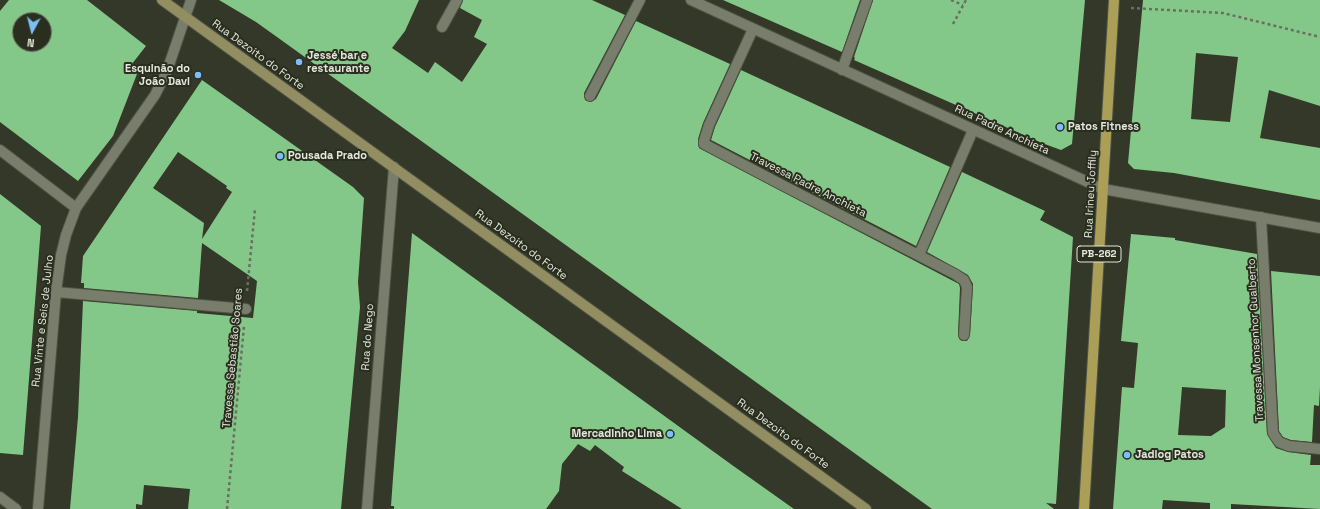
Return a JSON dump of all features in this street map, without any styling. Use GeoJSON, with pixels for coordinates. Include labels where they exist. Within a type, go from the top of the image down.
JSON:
{"type":"FeatureCollection","features":[{"type":"Feature","properties":{"kind":"main road","name":"Rua Dezoito do Forte"},"geometry":{"type":"LineString","coordinates":[[162,0],[866,509]]}},
{"type":"Feature","properties":{"kind":"main road","name":"Rua Irineu Joffily"},"geometry":{"type":"LineString","coordinates":[[1084,509],[1114,4]]}},
{"type":"Feature","properties":{"kind":"street","name":"Rua Vinte e Seis de Julho"},"geometry":{"type":"LineString","coordinates":[[38,509],[56,292],[61,255],[76,208],[155,95],[167,70],[191,0]]}},
{"type":"Feature","properties":{"kind":"street"},"geometry":{"type":"LineString","coordinates":[[442,27],[457,0]]}},
{"type":"Feature","properties":{"kind":"street"},"geometry":{"type":"LineString","coordinates":[[590,96],[640,0]]}},
{"type":"Feature","properties":{"kind":"street","name":"Rua Padre Anchieta"},"geometry":{"type":"LineString","coordinates":[[691,0],[703,3],[753,29],[1103,189],[1320,228]]}},
{"type":"Feature","properties":{"kind":"street"},"geometry":{"type":"LineString","coordinates":[[842,70],[867,0]]}},
{"type":"Feature","properties":{"kind":"street","name":"Travessa Padre Anchieta"},"geometry":{"type":"LineString","coordinates":[[753,29],[709,125],[704,144],[919,255],[964,280],[967,287],[964,335]]}},
{"type":"Feature","properties":{"kind":"street"},"geometry":{"type":"LineString","coordinates":[[919,255],[973,130]]}},
{"type":"Feature","properties":{"kind":"street"},"geometry":{"type":"LineString","coordinates":[[0,150],[76,208]]}},
{"type":"Feature","properties":{"kind":"street","name":"Rua do Nego"},"geometry":{"type":"LineString","coordinates":[[367,509],[394,167]]}},
{"type":"Feature","properties":{"kind":"street","name":"Travessa Monsenhor Gualberto"},"geometry":{"type":"LineString","coordinates":[[1261,217],[1273,433],[1279,442],[1289,446],[1320,449]]}},
{"type":"Feature","properties":{"kind":"street"},"geometry":{"type":"LineString","coordinates":[[56,292],[246,309]]}},
{"type":"Feature","properties":{"kind":"street"},"geometry":{"type":"LineString","coordinates":[[0,497],[16,509]]}},
{"type":"Feature","properties":{"kind":"path"},"geometry":{"type":"LineString","coordinates":[[951,0],[964,5]]}},
{"type":"Feature","properties":{"kind":"path"},"geometry":{"type":"LineString","coordinates":[[953,24],[966,0]]}},
{"type":"Feature","properties":{"kind":"path"},"geometry":{"type":"LineString","coordinates":[[1114,4],[1223,13],[1320,37]]}},
{"type":"Feature","properties":{"kind":"path","name":"Travessa Sebastião Soares"},"geometry":{"type":"LineString","coordinates":[[227,509],[255,210]]}},
{"type":"Feature","properties":{"kind":"building"},"geometry":{"type":"Polygon","coordinates":[[[9,0],[87,0],[146,46],[128,69],[137,74],[113,136],[78,181],[0,122],[0,11],[9,0]]]}},
{"type":"Feature","properties":{"kind":"building"},"geometry":{"type":"Polygon","coordinates":[[[219,0],[419,0],[405,31],[392,48],[428,73],[435,62],[462,82],[487,44],[474,37],[482,20],[460,8],[463,0],[592,0],[625,15],[584,93],[585,100],[591,102],[596,99],[636,21],[730,64],[703,123],[698,139],[699,148],[959,284],[958,335],[960,340],[963,341],[967,341],[970,335],[973,284],[968,275],[927,252],[962,172],[1045,211],[1040,220],[1073,237],[1056,504],[1046,503],[1054,509],[932,509],[256,22],[219,0]]]}},
{"type":"Feature","properties":{"kind":"building"},"geometry":{"type":"Polygon","coordinates":[[[723,0],[860,0],[842,52],[723,0]]]}},
{"type":"Feature","properties":{"kind":"building"},"geometry":{"type":"Polygon","coordinates":[[[873,0],[1085,0],[1072,144],[1061,150],[1042,143],[854,60],[873,0]]]}},
{"type":"Feature","properties":{"kind":"building"},"geometry":{"type":"Polygon","coordinates":[[[1143,0],[1320,0],[1320,106],[1269,90],[1260,138],[1320,148],[1320,200],[1174,173],[1134,169],[1128,163],[1143,0]],[[1196,53],[1191,119],[1230,122],[1238,57],[1196,53]]]}},
{"type":"Feature","properties":{"kind":"building"},"geometry":{"type":"Polygon","coordinates":[[[741,70],[950,167],[916,246],[711,140],[715,127],[741,70]]]}},
{"type":"Feature","properties":{"kind":"building"},"geometry":{"type":"Polygon","coordinates":[[[202,80],[353,187],[364,198],[358,282],[360,307],[341,509],[188,509],[190,489],[144,485],[142,505],[136,504],[136,509],[70,509],[78,417],[83,301],[197,311],[197,313],[253,318],[257,281],[202,243],[198,298],[84,288],[84,283],[81,283],[83,256],[202,80]],[[178,152],[153,188],[204,223],[202,239],[232,192],[226,188],[227,186],[178,152]]]}},
{"type":"Feature","properties":{"kind":"building"},"geometry":{"type":"Polygon","coordinates":[[[0,194],[41,226],[23,455],[0,453],[0,194]]]}},
{"type":"Feature","properties":{"kind":"building"},"geometry":{"type":"Polygon","coordinates":[[[412,233],[794,509],[682,509],[622,471],[624,467],[595,445],[590,451],[578,444],[562,464],[559,491],[546,509],[394,509],[394,506],[391,506],[412,233]]]}},
{"type":"Feature","properties":{"kind":"building"},"geometry":{"type":"Polygon","coordinates":[[[1131,234],[1175,238],[1175,240],[1257,254],[1267,434],[1276,448],[1288,452],[1311,455],[1310,465],[1320,465],[1320,509],[1231,504],[1231,509],[1210,509],[1210,503],[1163,500],[1162,509],[1113,509],[1122,387],[1134,388],[1138,343],[1121,341],[1131,234]],[[1182,387],[1178,435],[1211,436],[1225,427],[1226,390],[1182,387]]]}},
{"type":"Feature","properties":{"kind":"building"},"geometry":{"type":"Polygon","coordinates":[[[1271,271],[1320,276],[1320,387],[1319,406],[1314,405],[1312,442],[1291,440],[1283,437],[1279,431],[1271,271]]]}},
{"type":"Feature","properties":{"kind":"place","name":"Jessé bar e restaurante"},"geometry":{"type":"Point","coordinates":[299,62]}},
{"type":"Feature","properties":{"kind":"place","name":"Esquinão do João Davi"},"geometry":{"type":"Point","coordinates":[198,75]}},
{"type":"Feature","properties":{"kind":"place","name":"Patos Fitness"},"geometry":{"type":"Point","coordinates":[1060,127]}},
{"type":"Feature","properties":{"kind":"place","name":"Pousada Prado"},"geometry":{"type":"Point","coordinates":[280,156]}},
{"type":"Feature","properties":{"kind":"place","name":"Mercadinho Lima"},"geometry":{"type":"Point","coordinates":[670,434]}},
{"type":"Feature","properties":{"kind":"place","name":"Jadlog Patos"},"geometry":{"type":"Point","coordinates":[1127,455]}}]}
